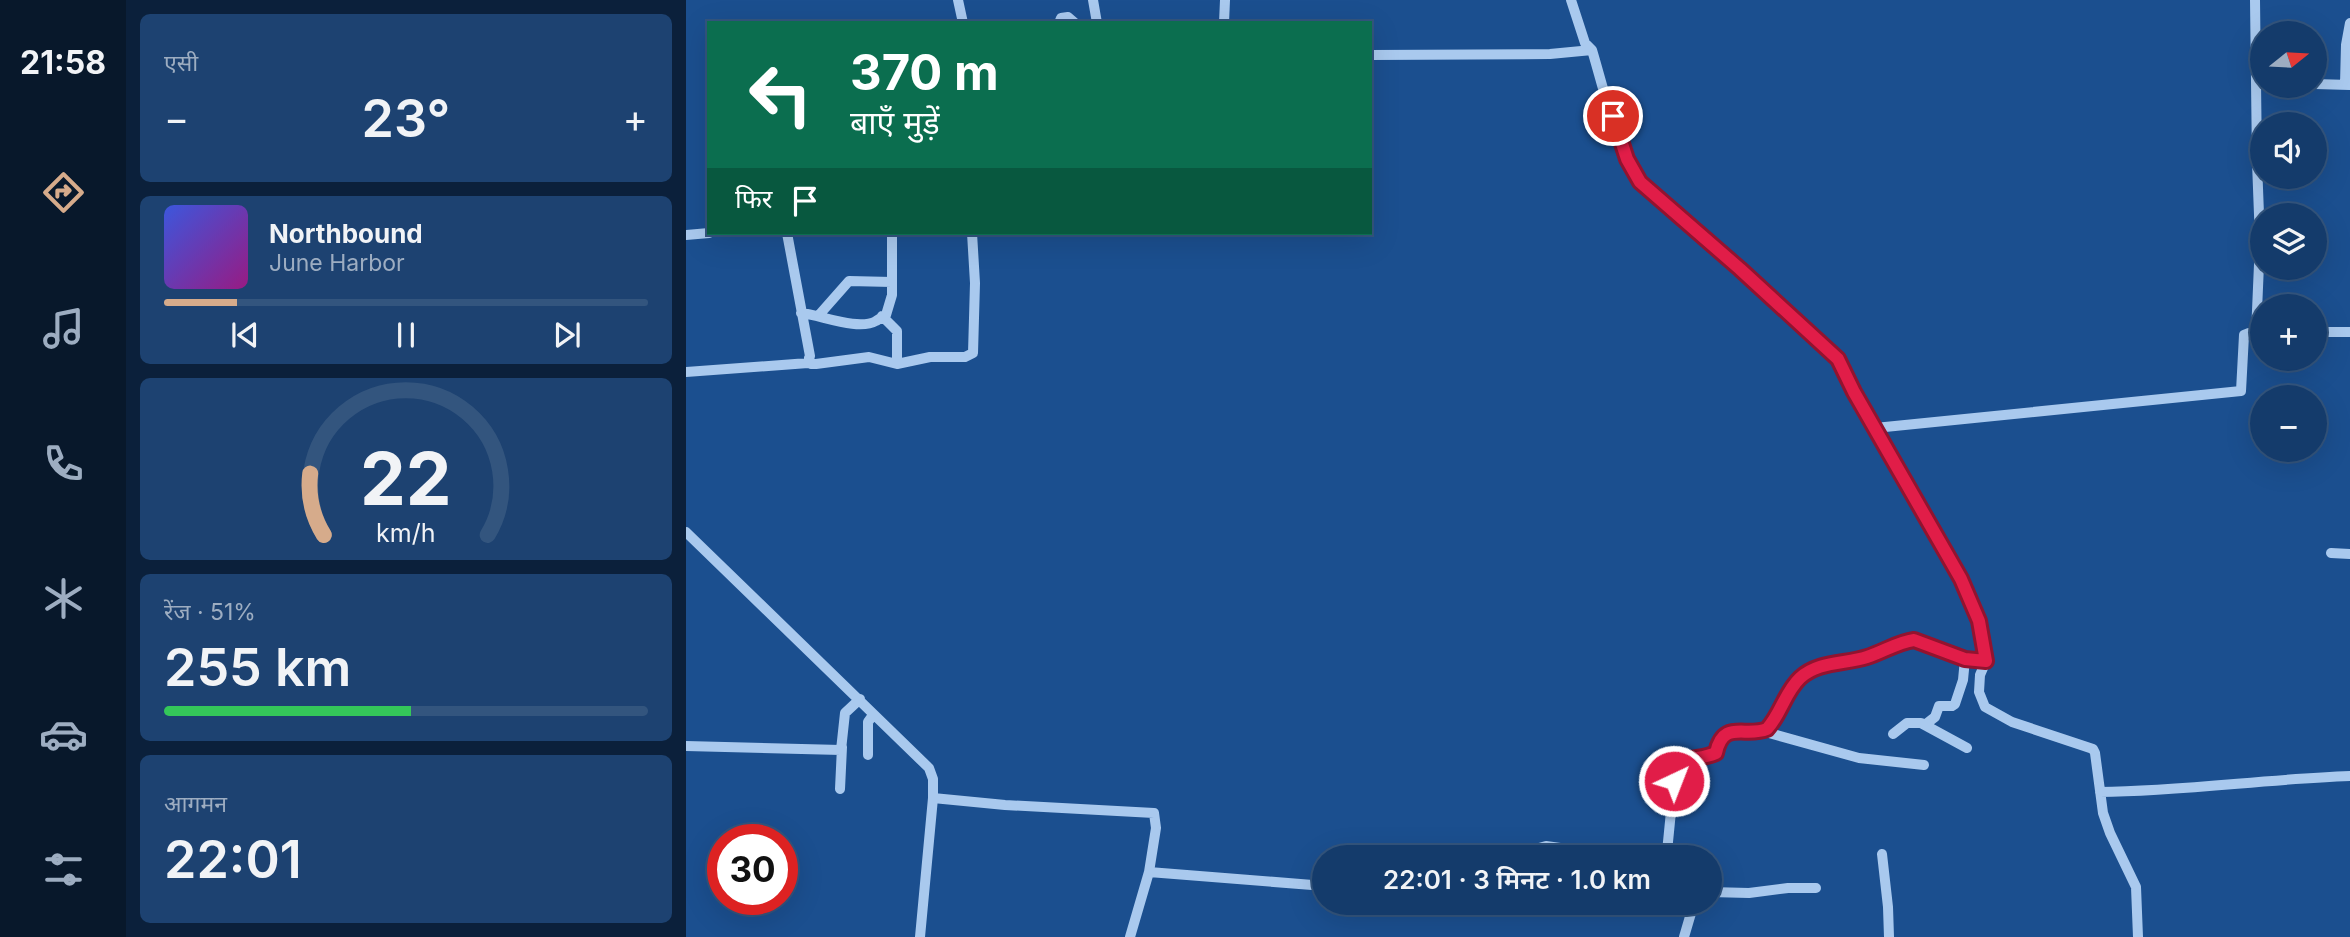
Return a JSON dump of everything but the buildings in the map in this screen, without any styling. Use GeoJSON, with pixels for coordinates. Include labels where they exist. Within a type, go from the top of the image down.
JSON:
{"type":"FeatureCollection","features":[{"type":"Feature","properties":{"kind":"street"},"geometry":{"type":"LineString","coordinates":[[958,0],[963,21]]}},
{"type":"Feature","properties":{"kind":"street"},"geometry":{"type":"LineString","coordinates":[[1093,0],[1097,21]]}},
{"type":"Feature","properties":{"kind":"street"},"geometry":{"type":"LineString","coordinates":[[1224,21],[1225,0]]}},
{"type":"Feature","properties":{"kind":"street"},"geometry":{"type":"LineString","coordinates":[[1571,0],[1585,43],[1592,50],[1627,159],[1636,176],[1645,187],[1838,359],[1973,604],[1983,633],[1986,661],[1980,676],[1979,692],[1985,707],[2012,722],[2093,749],[2097,758],[2103,813],[2136,887],[2138,937]]}},
{"type":"Feature","properties":{"kind":"street"},"geometry":{"type":"LineString","coordinates":[[2255,0],[2256,21]]}},
{"type":"Feature","properties":{"kind":"street"},"geometry":{"type":"LineString","coordinates":[[2328,84],[2347,84],[2346,45],[2350,23]]}},
{"type":"Feature","properties":{"kind":"street"},"geometry":{"type":"LineString","coordinates":[[1372,55],[1550,54],[1592,50]]}},
{"type":"Feature","properties":{"kind":"street"},"geometry":{"type":"LineString","coordinates":[[2259,294],[2260,98]]}},
{"type":"Feature","properties":{"kind":"street"},"geometry":{"type":"LineString","coordinates":[[686,235],[707,233]]}},
{"type":"Feature","properties":{"kind":"street"},"geometry":{"type":"LineString","coordinates":[[787,235],[811,364],[869,357],[897,364],[930,357],[970,357],[973,353],[975,283],[972,235]]}},
{"type":"Feature","properties":{"kind":"street"},"geometry":{"type":"LineString","coordinates":[[801,313],[820,315],[842,323],[866,323],[886,315],[890,308],[892,282],[892,235]]}},
{"type":"Feature","properties":{"kind":"street"},"geometry":{"type":"LineString","coordinates":[[820,315],[849,281],[892,282]]}},
{"type":"Feature","properties":{"kind":"street"},"geometry":{"type":"LineString","coordinates":[[882,316],[897,331],[897,364]]}},
{"type":"Feature","properties":{"kind":"street"},"geometry":{"type":"LineString","coordinates":[[2327,332],[2350,332]]}},
{"type":"Feature","properties":{"kind":"street"},"geometry":{"type":"LineString","coordinates":[[1875,428],[2241,391],[2244,338],[2250,333]]}},
{"type":"Feature","properties":{"kind":"street"},"geometry":{"type":"LineString","coordinates":[[686,372],[796,366],[808,363],[809,358]]}},
{"type":"Feature","properties":{"kind":"street"},"geometry":{"type":"LineString","coordinates":[[686,532],[929,768],[933,779],[933,798],[919,937]]}},
{"type":"Feature","properties":{"kind":"street"},"geometry":{"type":"LineString","coordinates":[[2331,553],[2350,554]]}},
{"type":"Feature","properties":{"kind":"street"},"geometry":{"type":"LineString","coordinates":[[1762,731],[1775,719],[1794,684],[1803,675],[1818,668],[1867,657],[1914,640],[1965,659],[1986,661]]}},
{"type":"Feature","properties":{"kind":"street"},"geometry":{"type":"LineString","coordinates":[[1926,724],[1934,718],[1939,706],[1955,704],[1964,680],[1965,659]]}},
{"type":"Feature","properties":{"kind":"street"},"geometry":{"type":"LineString","coordinates":[[840,789],[845,713],[860,699]]}},
{"type":"Feature","properties":{"kind":"street"},"geometry":{"type":"LineString","coordinates":[[868,755],[868,722],[873,715]]}},
{"type":"Feature","properties":{"kind":"street"},"geometry":{"type":"LineString","coordinates":[[1893,734],[1907,723],[1926,724],[1943,737],[1967,748]]}},
{"type":"Feature","properties":{"kind":"street"},"geometry":{"type":"LineString","coordinates":[[1668,845],[1674,781],[1681,764],[1716,753],[1718,742],[1728,733],[1762,731],[1859,758],[1924,765]]}},
{"type":"Feature","properties":{"kind":"street"},"geometry":{"type":"LineString","coordinates":[[686,746],[836,750],[842,747]]}},
{"type":"Feature","properties":{"kind":"street"},"geometry":{"type":"LineString","coordinates":[[2100,792],[2153,791],[2256,780],[2350,776]]}},
{"type":"Feature","properties":{"kind":"street"},"geometry":{"type":"LineString","coordinates":[[933,798],[1005,805],[1154,813],[1156,828],[1149,872],[1130,937]]}},
{"type":"Feature","properties":{"kind":"street"},"geometry":{"type":"LineString","coordinates":[[1882,854],[1889,937]]}},
{"type":"Feature","properties":{"kind":"street"},"geometry":{"type":"LineString","coordinates":[[1149,872],[1312,885]]}},
{"type":"Feature","properties":{"kind":"street"},"geometry":{"type":"LineString","coordinates":[[1722,892],[1816,888]]}},
{"type":"Feature","properties":{"kind":"street"},"geometry":{"type":"LineString","coordinates":[[1684,937],[1690,915]]}},
{"type":"Feature","properties":{"kind":"route"},"geometry":{"type":"LineString","coordinates":[[1613,116],[1631,169],[1640,182],[1838,359],[1854,392],[1961,579],[1983,633],[1986,661],[1965,659],[1914,640],[1867,657],[1818,668],[1803,675],[1794,684],[1767,729],[1728,733],[1718,742],[1714,755],[1683,761],[1674,781]]}}]}
